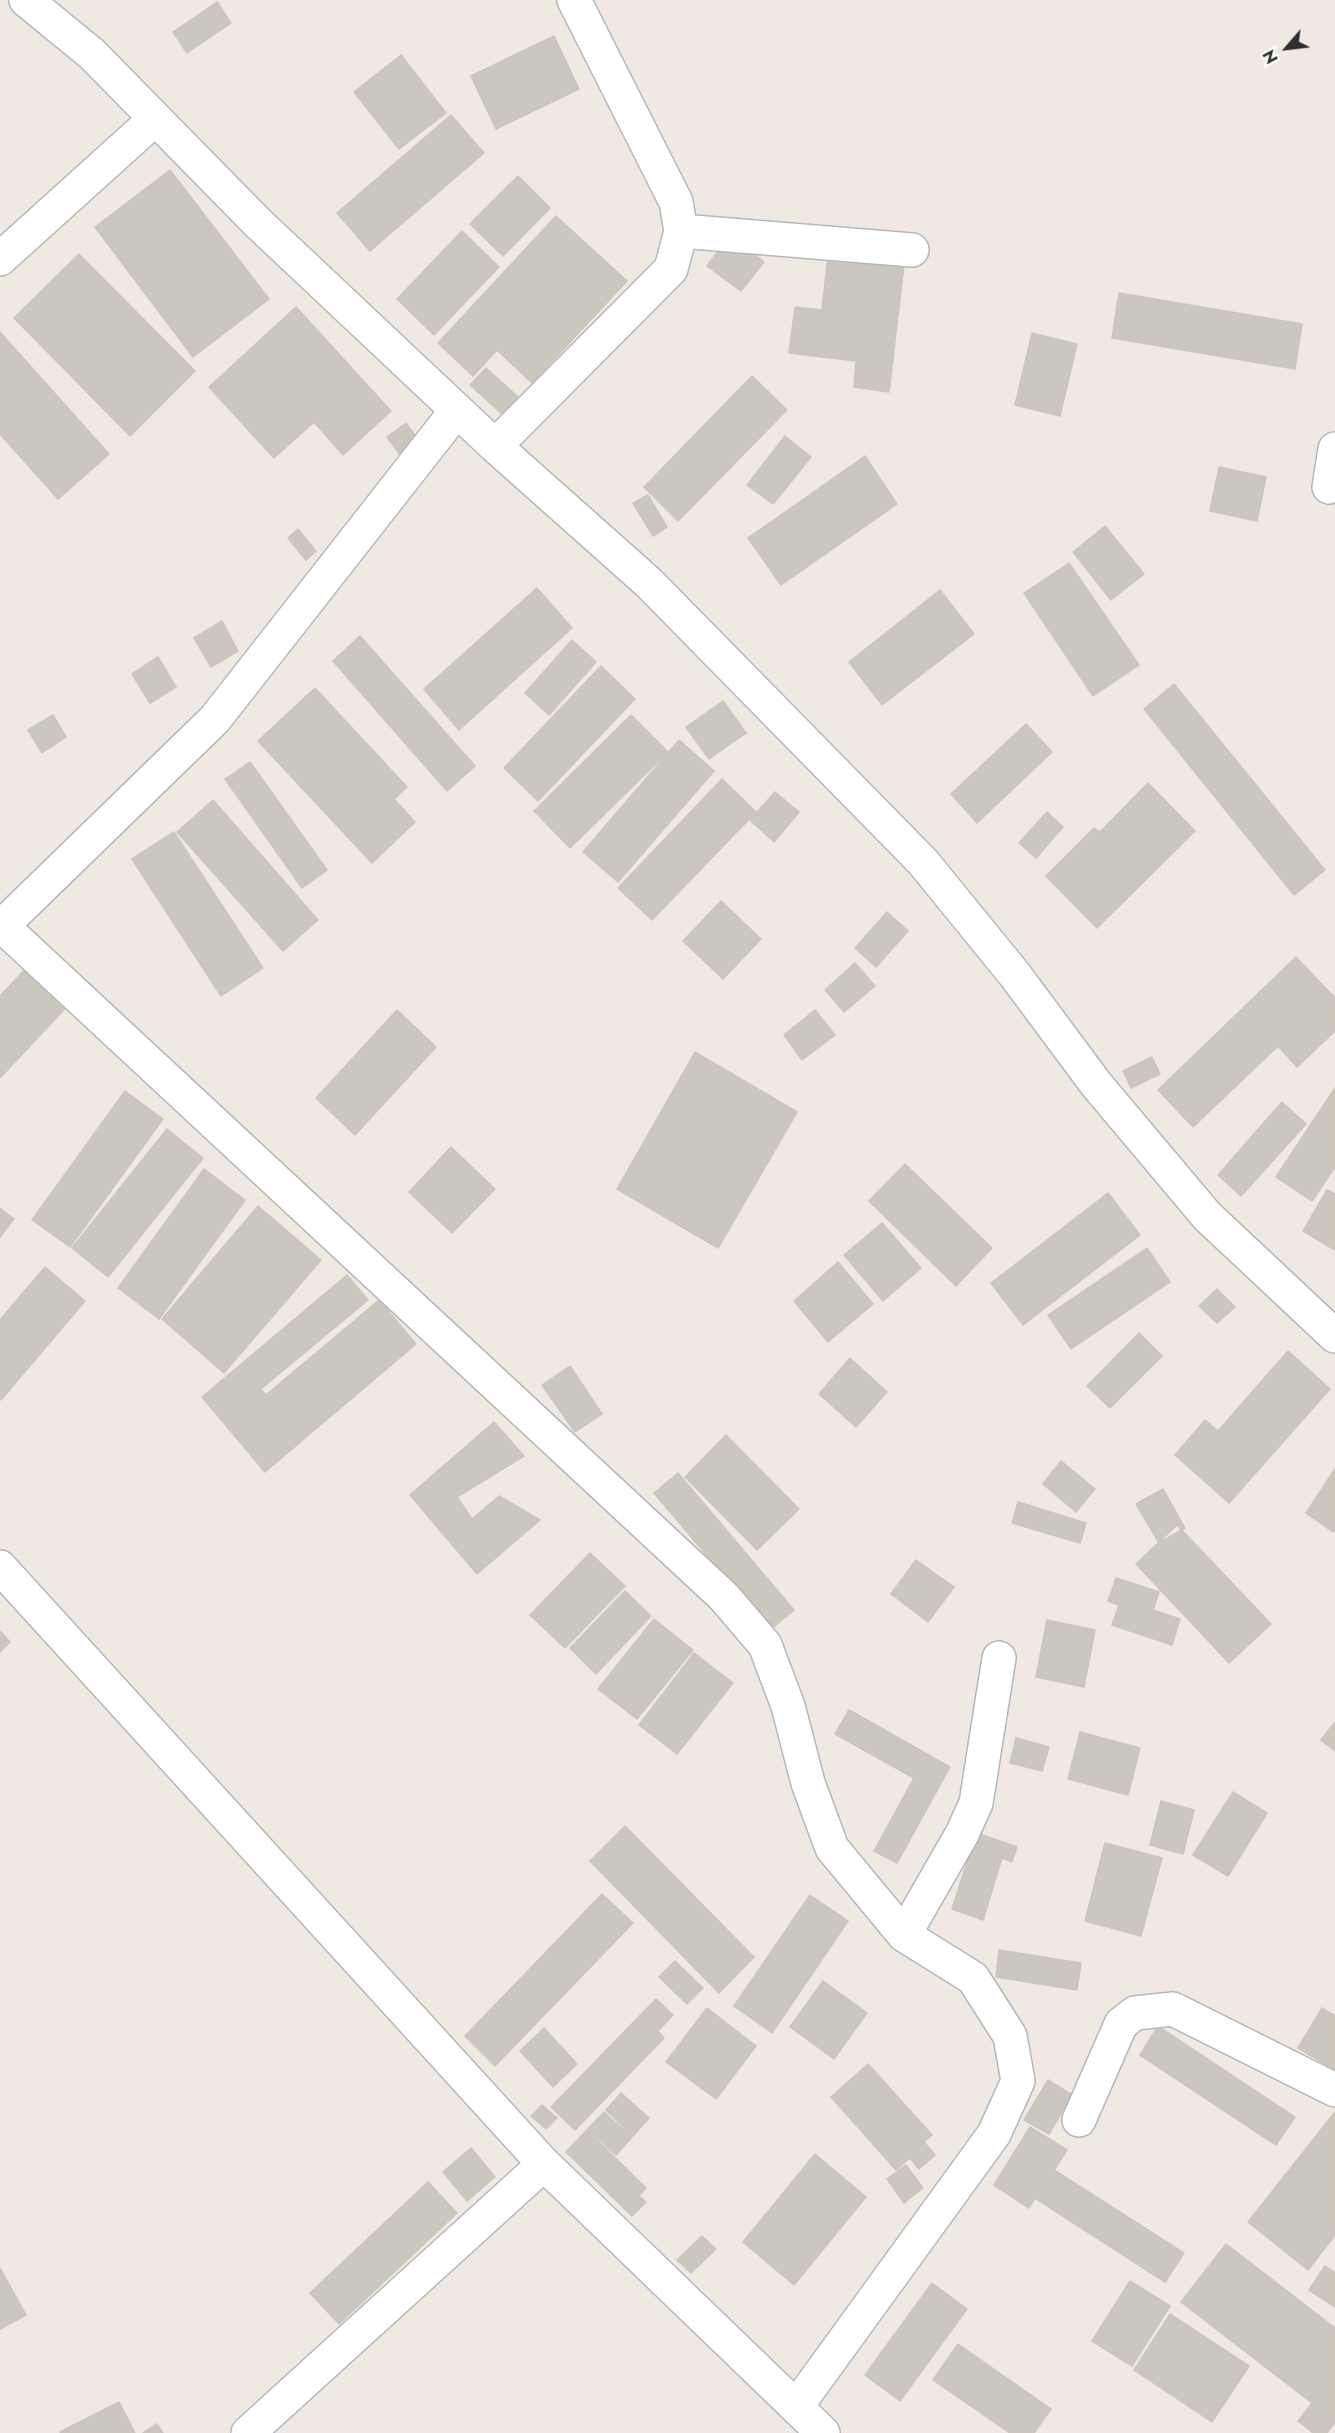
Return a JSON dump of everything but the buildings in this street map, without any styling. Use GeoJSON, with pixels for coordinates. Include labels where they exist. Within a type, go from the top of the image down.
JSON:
{"type":"FeatureCollection","features":[{"type":"Feature","properties":{"kind":"street"},"geometry":{"type":"LineString","coordinates":[[26,0],[92,54],[258,223],[495,446],[650,583],[923,862],[1015,975],[1096,1083],[1207,1216],[1335,1336]]}},
{"type":"Feature","properties":{"kind":"street"},"geometry":{"type":"LineString","coordinates":[[495,446],[672,269],[681,231],[676,202],[574,0]]}},
{"type":"Feature","properties":{"kind":"street"},"geometry":{"type":"LineString","coordinates":[[0,259],[155,119]]}},
{"type":"Feature","properties":{"kind":"street"},"geometry":{"type":"LineString","coordinates":[[681,231],[912,250]]}},
{"type":"Feature","properties":{"kind":"street"},"geometry":{"type":"LineString","coordinates":[[457,410],[215,719],[2,924],[724,1597],[765,1645],[788,1706],[808,1783],[832,1848],[904,1935],[973,1978],[1010,2036],[1018,2081],[994,2134],[796,2407]]}},
{"type":"Feature","properties":{"kind":"street"},"geometry":{"type":"LineString","coordinates":[[1329,487],[1335,449]]}},
{"type":"Feature","properties":{"kind":"street"},"geometry":{"type":"LineString","coordinates":[[0,1567],[544,2164],[823,2433]]}},
{"type":"Feature","properties":{"kind":"street"},"geometry":{"type":"LineString","coordinates":[[904,1935],[962,1834],[976,1803],[999,1658]]}},
{"type":"Feature","properties":{"kind":"street"},"geometry":{"type":"LineString","coordinates":[[1079,2120],[1121,2024],[1135,2013],[1173,2009],[1335,2090]]}},
{"type":"Feature","properties":{"kind":"street"},"geometry":{"type":"LineString","coordinates":[[248,2433],[544,2164]]}}]}
